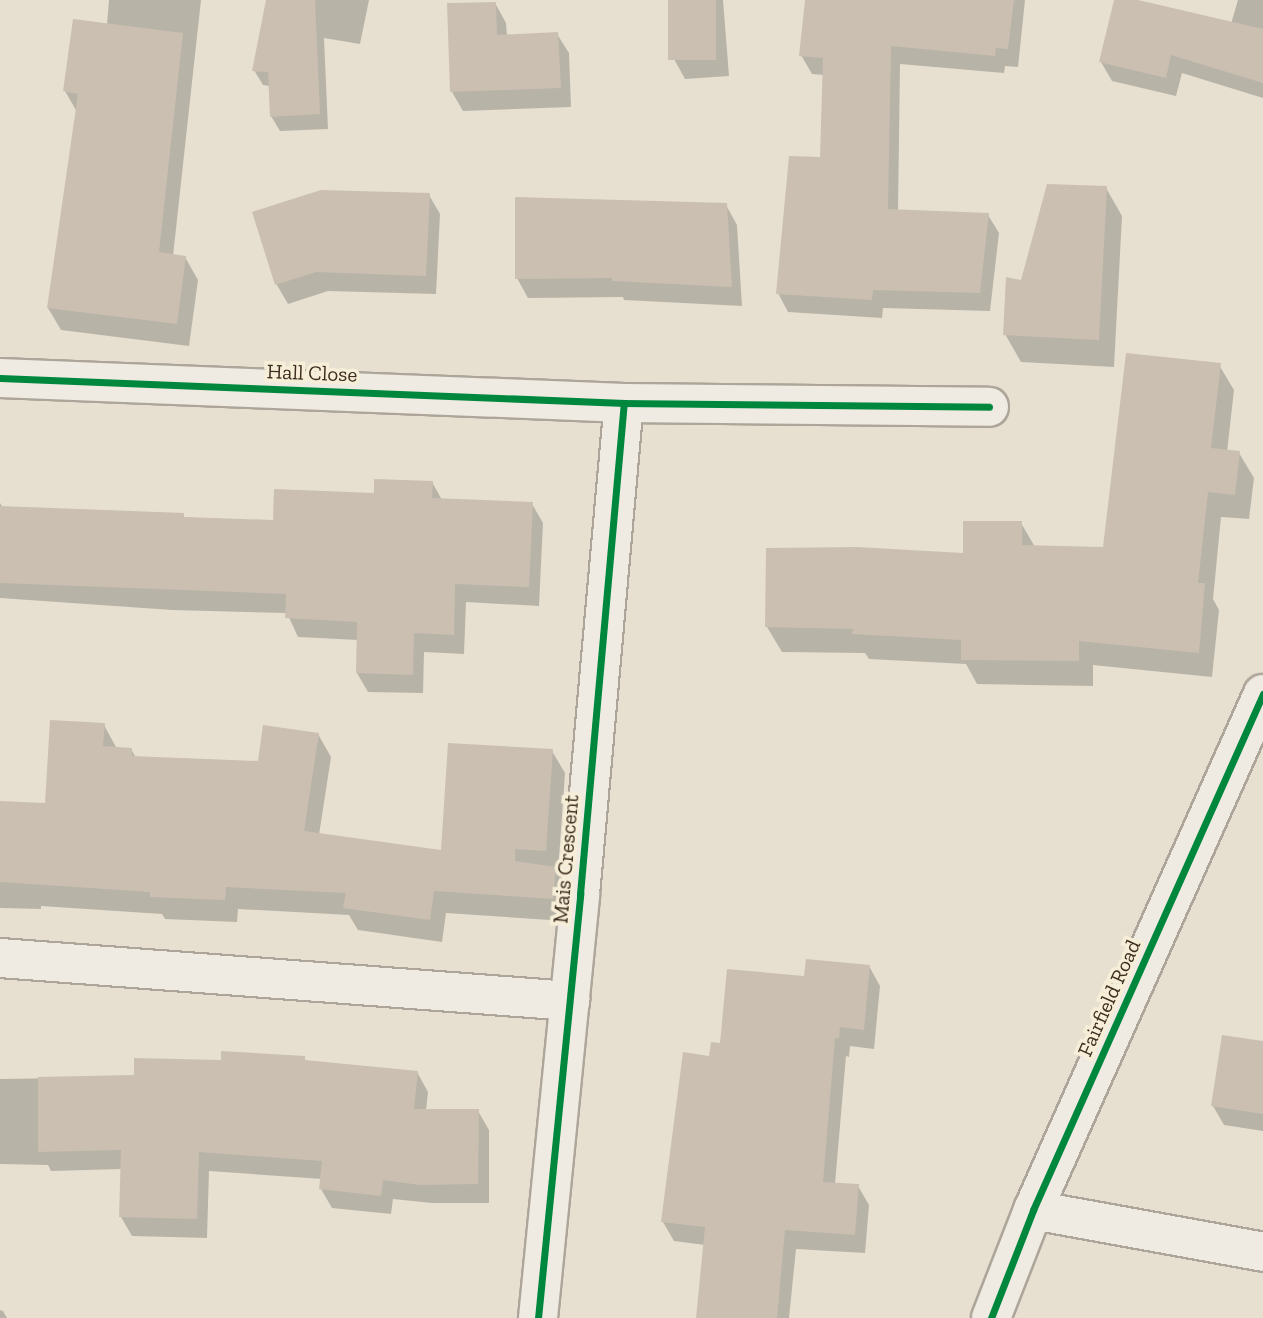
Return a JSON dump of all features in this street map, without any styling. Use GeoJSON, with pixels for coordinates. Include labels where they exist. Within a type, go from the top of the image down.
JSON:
{"type":"FeatureCollection","features":[{"type":"Feature","properties":{"kind":"street","name":"Hall Close"},"geometry":{"type":"LineString","coordinates":[[0,378],[624,403],[989,407]]}},
{"type":"Feature","properties":{"kind":"street","name":"Mais Crescent"},"geometry":{"type":"LineString","coordinates":[[538,1318],[570,1001],[624,403]]}},
{"type":"Feature","properties":{"kind":"street","name":"Fairfield Road"},"geometry":{"type":"LineString","coordinates":[[991,1318],[1034,1210],[1263,694]]}},
{"type":"Feature","properties":{"kind":"street"},"geometry":{"type":"LineString","coordinates":[[0,958],[570,1001]]}},
{"type":"Feature","properties":{"kind":"street"},"geometry":{"type":"LineString","coordinates":[[1034,1210],[1263,1252]]}},
{"type":"Feature","properties":{"kind":"building"},"geometry":{"type":"Polygon","coordinates":[[[266,0],[315,0],[320,114],[270,117],[268,72],[252,71],[266,0]]]}},
{"type":"Feature","properties":{"kind":"building"},"geometry":{"type":"Polygon","coordinates":[[[668,0],[716,0],[716,60],[668,60],[668,0]]]}},
{"type":"Feature","properties":{"kind":"building"},"geometry":{"type":"Polygon","coordinates":[[[805,0],[1014,0],[1008,49],[996,48],[995,56],[891,46],[888,209],[989,213],[980,293],[873,290],[872,300],[776,294],[789,156],[820,157],[823,58],[799,56],[805,0]]]}},
{"type":"Feature","properties":{"kind":"building"},"geometry":{"type":"Polygon","coordinates":[[[1114,0],[1138,0],[1263,29],[1263,83],[1171,55],[1166,78],[1099,62],[1114,0]]]}},
{"type":"Feature","properties":{"kind":"building"},"geometry":{"type":"Polygon","coordinates":[[[496,2],[497,35],[558,32],[561,88],[450,92],[447,3],[496,2]]]}},
{"type":"Feature","properties":{"kind":"building"},"geometry":{"type":"Polygon","coordinates":[[[73,19],[183,33],[159,252],[186,256],[177,324],[47,308],[78,94],[63,91],[73,19]]]}},
{"type":"Feature","properties":{"kind":"building"},"geometry":{"type":"Polygon","coordinates":[[[1047,184],[1107,186],[1099,340],[1003,335],[1006,277],[1021,280],[1047,184]]]}},
{"type":"Feature","properties":{"kind":"building"},"geometry":{"type":"Polygon","coordinates":[[[321,190],[430,193],[426,276],[316,272],[275,285],[252,212],[321,190]]]}},
{"type":"Feature","properties":{"kind":"building"},"geometry":{"type":"Polygon","coordinates":[[[515,197],[727,203],[732,287],[612,281],[612,278],[515,279],[515,197]]]}},
{"type":"Feature","properties":{"kind":"building"},"geometry":{"type":"Polygon","coordinates":[[[1126,353],[1221,363],[1211,448],[1240,451],[1235,495],[1208,492],[1198,583],[1205,583],[1199,653],[1079,641],[1079,661],[961,660],[961,640],[852,634],[853,629],[765,627],[766,548],[857,547],[963,553],[963,521],[1022,521],[1022,545],[1103,547],[1126,353]]]}},
{"type":"Feature","properties":{"kind":"building"},"geometry":{"type":"Polygon","coordinates":[[[374,479],[433,481],[432,498],[533,502],[529,587],[455,584],[454,635],[414,633],[413,675],[356,673],[357,622],[285,618],[286,594],[0,583],[0,506],[184,513],[184,517],[273,520],[274,489],[374,493],[374,479]]]}},
{"type":"Feature","properties":{"kind":"building"},"geometry":{"type":"Polygon","coordinates":[[[50,720],[105,723],[103,746],[132,748],[132,756],[258,761],[263,725],[319,733],[304,831],[441,850],[448,743],[553,749],[546,851],[515,849],[515,861],[556,867],[553,899],[434,891],[430,920],[343,908],[346,893],[226,887],[225,900],[150,897],[150,892],[0,882],[0,801],[45,803],[50,720]]]}},
{"type":"Feature","properties":{"kind":"building"},"geometry":{"type":"Polygon","coordinates":[[[806,959],[870,965],[864,1030],[840,1027],[839,1038],[835,1038],[823,1182],[859,1184],[855,1235],[785,1230],[777,1318],[696,1318],[705,1227],[661,1222],[683,1052],[709,1056],[711,1042],[720,1043],[727,969],[804,976],[806,959]]]}},
{"type":"Feature","properties":{"kind":"building"},"geometry":{"type":"Polygon","coordinates":[[[1222,1035],[1263,1041],[1263,1114],[1211,1106],[1222,1035]]]}},
{"type":"Feature","properties":{"kind":"building"},"geometry":{"type":"Polygon","coordinates":[[[221,1051],[305,1056],[305,1060],[418,1071],[414,1109],[479,1109],[478,1184],[420,1185],[383,1180],[381,1196],[319,1189],[322,1161],[199,1152],[197,1219],[119,1217],[121,1150],[38,1152],[38,1077],[134,1075],[134,1058],[221,1060],[221,1051]]]}},
{"type":"Feature","properties":{"kind":"cycle path"},"geometry":{"type":"LineString","coordinates":[[0,378],[624,403],[989,407]]}},
{"type":"Feature","properties":{"kind":"cycle path"},"geometry":{"type":"LineString","coordinates":[[538,1318],[580,894],[624,403]]}},
{"type":"Feature","properties":{"kind":"cycle path"},"geometry":{"type":"LineString","coordinates":[[991,1318],[1033,1210],[1263,694]]}}]}
